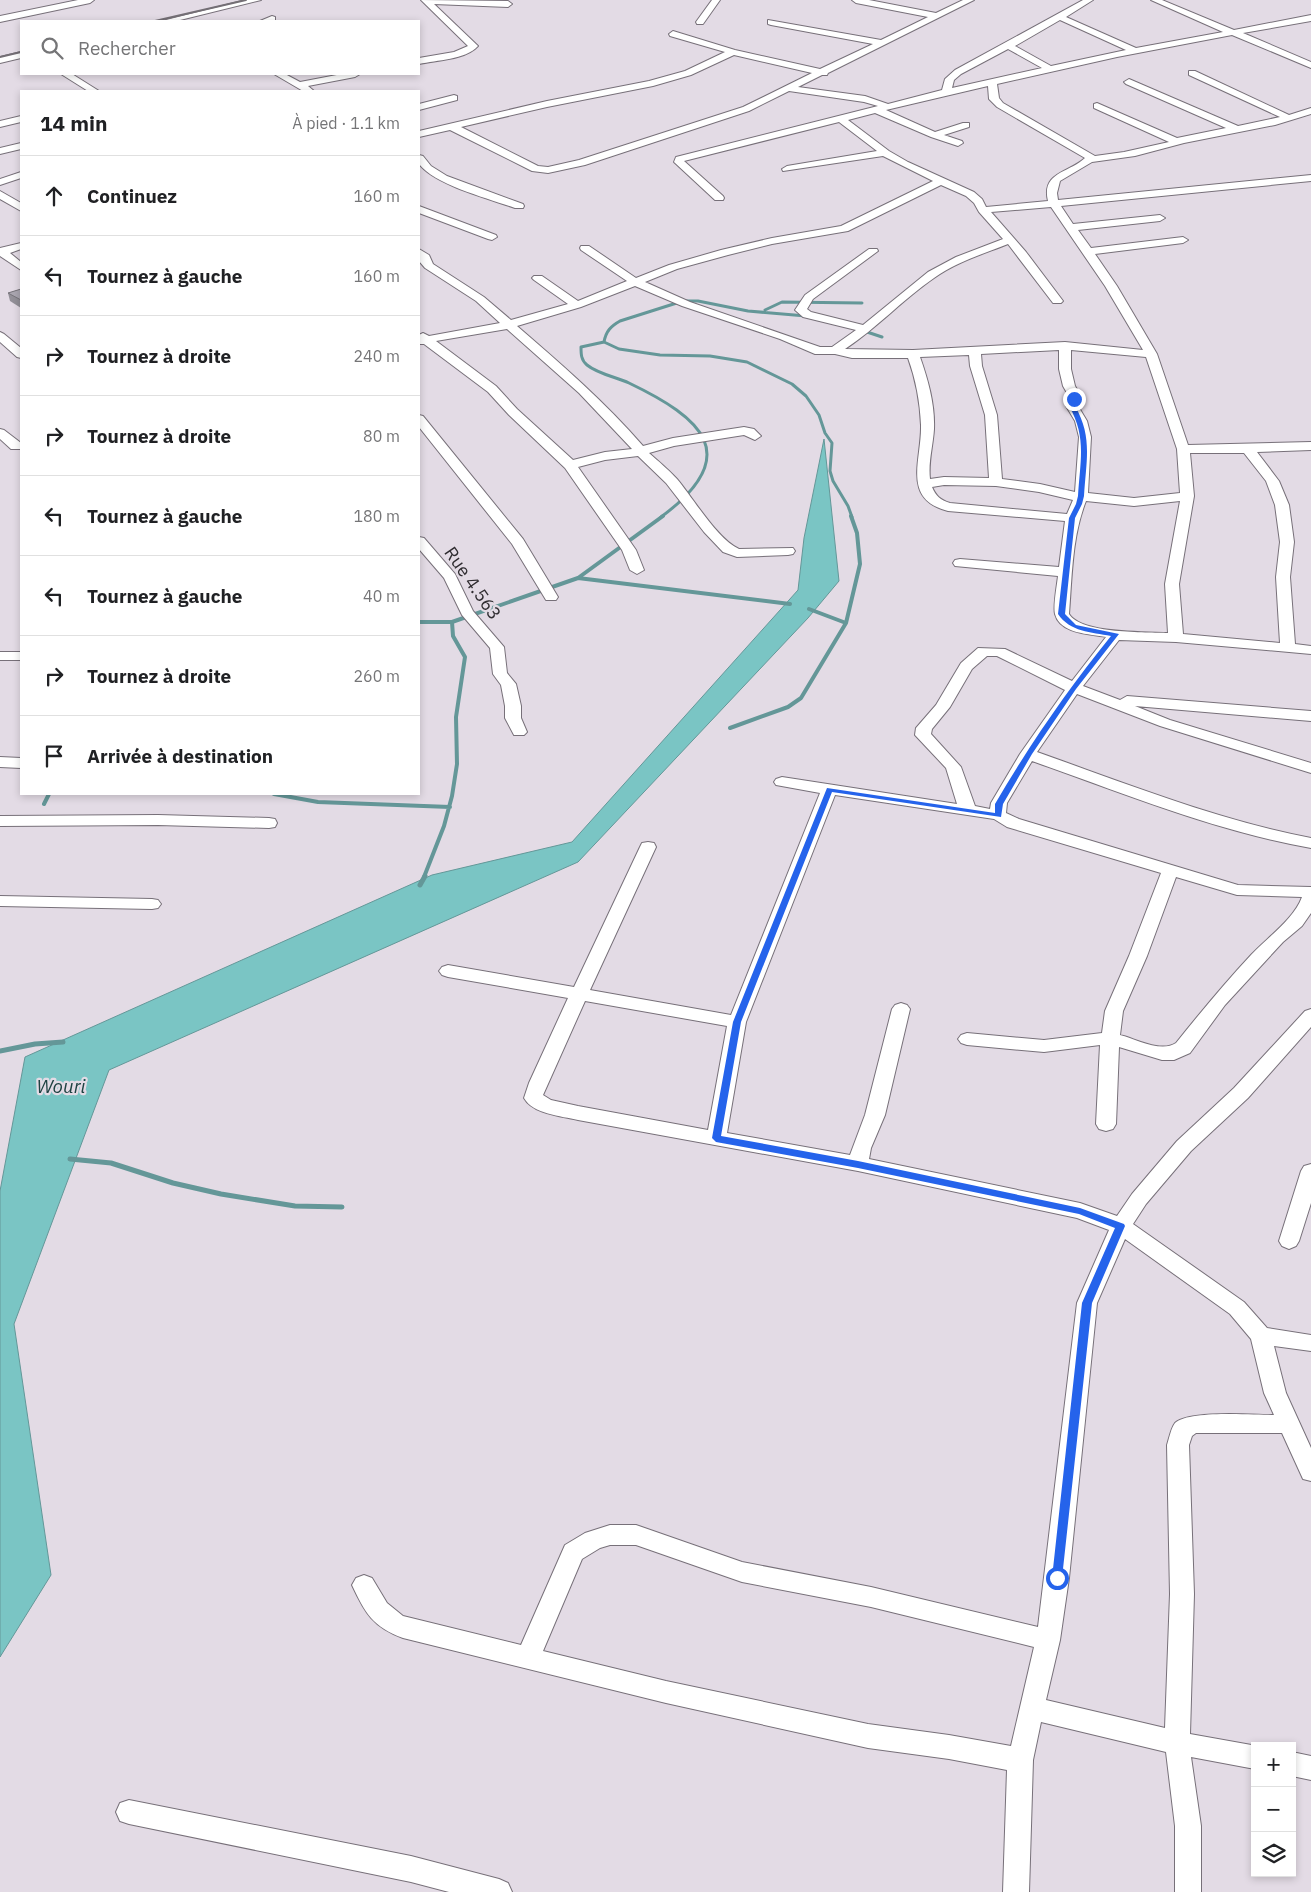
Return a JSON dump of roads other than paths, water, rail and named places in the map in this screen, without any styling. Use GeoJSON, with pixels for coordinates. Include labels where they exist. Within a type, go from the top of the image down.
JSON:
{"type":"FeatureCollection","features":[{"type":"Feature","properties":{"kind":"street"},"geometry":{"type":"LineString","coordinates":[[0,18],[90,0]]}},
{"type":"Feature","properties":{"kind":"street"},"geometry":{"type":"LineString","coordinates":[[176,20],[257,0]]}},
{"type":"Feature","properties":{"kind":"street"},"geometry":{"type":"LineString","coordinates":[[425,0],[508,4]]}},
{"type":"Feature","properties":{"kind":"street"},"geometry":{"type":"LineString","coordinates":[[420,61],[474,48],[425,0]]}},
{"type":"Feature","properties":{"kind":"street"},"geometry":{"type":"LineString","coordinates":[[700,22],[716,0]]}},
{"type":"Feature","properties":{"kind":"street"},"geometry":{"type":"LineString","coordinates":[[856,0],[937,16]]}},
{"type":"Feature","properties":{"kind":"street"},"geometry":{"type":"LineString","coordinates":[[451,126],[536,168],[548,170],[581,163],[746,109],[824,73],[970,0]]}},
{"type":"Feature","properties":{"kind":"street"},"geometry":{"type":"LineString","coordinates":[[946,92],[950,79],[958,72],[1089,0]]}},
{"type":"Feature","properties":{"kind":"street"},"geometry":{"type":"LineString","coordinates":[[1158,1],[1171,0]]}},
{"type":"Feature","properties":{"kind":"street"},"geometry":{"type":"LineString","coordinates":[[1158,1],[1311,65]]}},
{"type":"Feature","properties":{"kind":"street"},"geometry":{"type":"LineString","coordinates":[[1060,17],[1136,51]]}},
{"type":"Feature","properties":{"kind":"street"},"geometry":{"type":"LineString","coordinates":[[719,198],[679,162],[680,159],[946,92],[1136,51],[1311,18]]}},
{"type":"Feature","properties":{"kind":"street"},"geometry":{"type":"LineString","coordinates":[[771,22],[883,43]]}},
{"type":"Feature","properties":{"kind":"street"},"geometry":{"type":"LineString","coordinates":[[673,34],[733,52],[824,73]]}},
{"type":"Feature","properties":{"kind":"street"},"geometry":{"type":"LineString","coordinates":[[1008,46],[1026,54],[1050,69]]}},
{"type":"Feature","properties":{"kind":"street"},"geometry":{"type":"LineString","coordinates":[[420,134],[547,104],[650,84],[688,73],[733,52]]}},
{"type":"Feature","properties":{"kind":"street"},"geometry":{"type":"LineString","coordinates":[[0,60],[20,56]]}},
{"type":"Feature","properties":{"kind":"street"},"geometry":{"type":"LineString","coordinates":[[1294,58],[1311,56]]}},
{"type":"Feature","properties":{"kind":"street"},"geometry":{"type":"LineString","coordinates":[[1192,73],[1289,118]]}},
{"type":"Feature","properties":{"kind":"street"},"geometry":{"type":"LineString","coordinates":[[68,75],[92,90]]}},
{"type":"Feature","properties":{"kind":"street"},"geometry":{"type":"LineString","coordinates":[[281,75],[308,90]]}},
{"type":"Feature","properties":{"kind":"street"},"geometry":{"type":"LineString","coordinates":[[300,85],[350,75]]}},
{"type":"Feature","properties":{"kind":"street"},"geometry":{"type":"LineString","coordinates":[[1129,82],[1238,130]]}},
{"type":"Feature","properties":{"kind":"street"},"geometry":{"type":"LineString","coordinates":[[992,83],[994,99],[1000,105],[1088,154],[1091,156],[1090,159]]}},
{"type":"Feature","properties":{"kind":"street"},"geometry":{"type":"LineString","coordinates":[[791,89],[865,99],[888,106]]}},
{"type":"Feature","properties":{"kind":"street"},"geometry":{"type":"LineString","coordinates":[[420,107],[454,98]]}},
{"type":"Feature","properties":{"kind":"street"},"geometry":{"type":"LineString","coordinates":[[1097,106],[1170,140],[1182,142]]}},
{"type":"Feature","properties":{"kind":"street"},"geometry":{"type":"LineString","coordinates":[[875,110],[958,143]]}},
{"type":"Feature","properties":{"kind":"street"},"geometry":{"type":"LineString","coordinates":[[1176,638],[1172,584],[1186,496],[1183,449],[1151,354],[1111,286],[1054,203],[1050,188],[1058,177],[1090,159],[1135,154],[1289,118],[1311,111]]}},
{"type":"Feature","properties":{"kind":"street"},"geometry":{"type":"LineString","coordinates":[[840,118],[885,153],[970,194],[1022,254],[1057,301]]}},
{"type":"Feature","properties":{"kind":"street"},"geometry":{"type":"LineString","coordinates":[[0,124],[20,119]]}},
{"type":"Feature","properties":{"kind":"street"},"geometry":{"type":"LineString","coordinates":[[934,135],[966,125]]}},
{"type":"Feature","properties":{"kind":"street"},"geometry":{"type":"LineString","coordinates":[[0,151],[20,146]]}},
{"type":"Feature","properties":{"kind":"street"},"geometry":{"type":"LineString","coordinates":[[787,169],[885,153]]}},
{"type":"Feature","properties":{"kind":"street"},"geometry":{"type":"LineString","coordinates":[[420,159],[427,168],[443,178],[519,206]]}},
{"type":"Feature","properties":{"kind":"street"},"geometry":{"type":"LineString","coordinates":[[0,182],[20,174]]}},
{"type":"Feature","properties":{"kind":"street"},"geometry":{"type":"LineString","coordinates":[[983,210],[1311,178]]}},
{"type":"Feature","properties":{"kind":"street"},"geometry":{"type":"LineString","coordinates":[[422,338],[508,325],[577,305],[673,267],[725,252],[772,241],[844,229],[941,181]]}},
{"type":"Feature","properties":{"kind":"street"},"geometry":{"type":"LineString","coordinates":[[0,194],[20,207]]}},
{"type":"Feature","properties":{"kind":"street"},"geometry":{"type":"LineString","coordinates":[[420,209],[492,237]]}},
{"type":"Feature","properties":{"kind":"street"},"geometry":{"type":"LineString","coordinates":[[1071,227],[1160,218]]}},
{"type":"Feature","properties":{"kind":"street"},"geometry":{"type":"LineString","coordinates":[[835,350],[867,329],[932,274],[965,256],[1009,240]]}},
{"type":"Feature","properties":{"kind":"street"},"geometry":{"type":"LineString","coordinates":[[1087,252],[1183,240]]}},
{"type":"Feature","properties":{"kind":"street"},"geometry":{"type":"LineString","coordinates":[[1,251],[20,246]]}},
{"type":"Feature","properties":{"kind":"street"},"geometry":{"type":"LineString","coordinates":[[585,248],[635,282],[686,304],[784,337],[819,351],[835,350],[852,354],[913,354],[1065,346],[1151,354]]}},
{"type":"Feature","properties":{"kind":"street"},"geometry":{"type":"LineString","coordinates":[[1,251],[20,266]]}},
{"type":"Feature","properties":{"kind":"street"},"geometry":{"type":"LineString","coordinates":[[867,329],[807,315],[801,310],[809,297],[873,251]]}},
{"type":"Feature","properties":{"kind":"street"},"geometry":{"type":"LineString","coordinates":[[420,253],[425,257],[425,262],[429,266],[480,299],[577,384],[617,424],[640,451],[671,480],[709,529],[732,552],[747,554],[788,551]]}},
{"type":"Feature","properties":{"kind":"street"},"geometry":{"type":"LineString","coordinates":[[538,278],[577,305]]}},
{"type":"Feature","properties":{"kind":"street"},"geometry":{"type":"LineString","coordinates":[[0,336],[20,353]]}},
{"type":"Feature","properties":{"kind":"street"},"geometry":{"type":"LineString","coordinates":[[422,338],[492,389],[513,412],[570,465],[629,550],[637,570]]}},
{"type":"Feature","properties":{"kind":"street"},"geometry":{"type":"LineString","coordinates":[[1065,346],[1066,369],[1069,386],[1073,393],[1072,406],[1081,421],[1085,437],[1081,496],[1072,518],[1065,572],[1062,614],[1066,621],[1073,626],[1116,634],[1311,650]]}},
{"type":"Feature","properties":{"kind":"street"},"geometry":{"type":"LineString","coordinates":[[975,351],[976,366],[991,415],[996,482]]}},
{"type":"Feature","properties":{"kind":"street"},"geometry":{"type":"LineString","coordinates":[[913,354],[926,403],[927,431],[923,453],[923,484],[934,501],[939,506],[1072,518]]}},
{"type":"Feature","properties":{"kind":"street"},"geometry":{"type":"LineString","coordinates":[[420,420],[518,542],[551,597]]}},
{"type":"Feature","properties":{"kind":"street"},"geometry":{"type":"LineString","coordinates":[[570,465],[605,456],[640,451],[673,442],[744,431],[750,432],[755,436]]}},
{"type":"Feature","properties":{"kind":"street"},"geometry":{"type":"LineString","coordinates":[[0,433],[20,447]]}},
{"type":"Feature","properties":{"kind":"street"},"geometry":{"type":"LineString","coordinates":[[1183,449],[1248,449],[1311,446]]}},
{"type":"Feature","properties":{"kind":"street"},"geometry":{"type":"LineString","coordinates":[[0,451],[20,447]]}},
{"type":"Feature","properties":{"kind":"street"},"geometry":{"type":"LineString","coordinates":[[1248,449],[1272,481],[1282,505],[1287,542],[1283,577],[1288,648]]}},
{"type":"Feature","properties":{"kind":"street"},"geometry":{"type":"LineString","coordinates":[[923,484],[944,481],[996,482],[1040,488],[1068,496],[1134,502],[1186,496]]}},
{"type":"Feature","properties":{"kind":"street","name":"Rue 4.563"},"geometry":{"type":"LineString","coordinates":[[420,542],[450,577],[467,612],[497,647],[500,674],[508,684],[513,706],[513,718],[519,732]]}},
{"type":"Feature","properties":{"kind":"street"},"geometry":{"type":"LineString","coordinates":[[960,563],[1065,572]]}},
{"type":"Feature","properties":{"kind":"street"},"geometry":{"type":"LineString","coordinates":[[998,816],[999,804],[1028,754],[1074,688],[1116,634]]}},
{"type":"Feature","properties":{"kind":"street"},"geometry":{"type":"LineString","coordinates":[[968,811],[953,768],[923,735],[924,728],[942,707],[966,666],[983,651],[1000,652],[1074,688],[1165,722],[1311,768]]}},
{"type":"Feature","properties":{"kind":"street"},"geometry":{"type":"LineString","coordinates":[[0,656],[20,656]]}},
{"type":"Feature","properties":{"kind":"street"},"geometry":{"type":"LineString","coordinates":[[1109,700],[1311,716]]}},
{"type":"Feature","properties":{"kind":"street"},"geometry":{"type":"LineString","coordinates":[[1028,754],[1132,791],[1267,835],[1311,843]]}},
{"type":"Feature","properties":{"kind":"street"},"geometry":{"type":"LineString","coordinates":[[0,762],[20,764]]}},
{"type":"Feature","properties":{"kind":"street"},"geometry":{"type":"LineString","coordinates":[[782,782],[998,816],[1013,824],[1098,848],[1170,872],[1237,890],[1310,900],[1296,922],[1277,938],[1219,1001],[1183,1048],[1174,1054],[1162,1054],[1110,1038],[1044,1046],[967,1039]]}},
{"type":"Feature","properties":{"kind":"street"},"geometry":{"type":"LineString","coordinates":[[716,1138],[737,1022],[829,789]]}},
{"type":"Feature","properties":{"kind":"street"},"geometry":{"type":"LineString","coordinates":[[0,821],[158,820],[269,823]]}},
{"type":"Feature","properties":{"kind":"street"},"geometry":{"type":"LineString","coordinates":[[648,847],[538,1083],[533,1098],[545,1105],[578,1113],[858,1164],[1080,1211],[1121,1226],[1238,1308],[1261,1336],[1275,1394],[1311,1472]]}},
{"type":"Feature","properties":{"kind":"street"},"geometry":{"type":"LineString","coordinates":[[1106,1124],[1110,1038],[1114,1011],[1138,956],[1170,872]]}},
{"type":"Feature","properties":{"kind":"street"},"geometry":{"type":"LineString","coordinates":[[0,901],[152,904]]}},
{"type":"Feature","properties":{"kind":"street"},"geometry":{"type":"LineString","coordinates":[[448,971],[578,996],[737,1022]]}},
{"type":"Feature","properties":{"kind":"street"},"geometry":{"type":"LineString","coordinates":[[858,1164],[860,1148],[875,1115],[901,1009]]}},
{"type":"Feature","properties":{"kind":"street"},"geometry":{"type":"LineString","coordinates":[[1016,1892],[1020,1760],[1034,1709],[1048,1640],[1057,1578],[1087,1303],[1121,1226],[1139,1199],[1184,1146],[1241,1093],[1311,1015]]}},
{"type":"Feature","properties":{"kind":"street"},"geometry":{"type":"LineString","coordinates":[[1289,1241],[1311,1171]]}},
{"type":"Feature","properties":{"kind":"street"},"geometry":{"type":"LineString","coordinates":[[1261,1336],[1311,1343]]}},
{"type":"Feature","properties":{"kind":"street"},"geometry":{"type":"LineString","coordinates":[[1188,1892],[1188,1826],[1177,1743],[1182,1594],[1178,1445],[1183,1430],[1193,1424],[1290,1424]]}},
{"type":"Feature","properties":{"kind":"street"},"geometry":{"type":"LineString","coordinates":[[528,1656],[573,1552],[593,1540],[610,1535],[636,1535],[742,1572],[871,1597],[1048,1640]]}},
{"type":"Feature","properties":{"kind":"street"},"geometry":{"type":"LineString","coordinates":[[364,1585],[380,1613],[387,1621],[403,1627],[528,1656],[666,1692],[868,1736],[949,1746],[1020,1760]]}},
{"type":"Feature","properties":{"kind":"street"},"geometry":{"type":"LineString","coordinates":[[1034,1709],[1177,1743],[1251,1756]]}},
{"type":"Feature","properties":{"kind":"street"},"geometry":{"type":"LineString","coordinates":[[1296,1765],[1311,1768]]}},
{"type":"Feature","properties":{"kind":"street"},"geometry":{"type":"LineString","coordinates":[[129,1812],[411,1869],[452,1886],[499,1892]]}},
{"type":"Feature","properties":{"kind":"water","name":"Wouri"},"geometry":{"type":"Polygon","coordinates":[[[824,439],[839,581],[808,618],[578,862],[109,1070],[14,1324],[51,1575],[0,1657],[0,1191],[25,1057],[432,875],[572,842],[798,590],[804,538],[824,439]]]}},
{"type":"Feature","properties":{"kind":"waterway"},"geometry":{"type":"LineString","coordinates":[[604,342],[609,329],[620,321],[683,301],[698,301],[748,311],[806,316]]}},
{"type":"Feature","properties":{"kind":"waterway"},"geometry":{"type":"LineString","coordinates":[[765,310],[782,302],[862,303]]}},
{"type":"Feature","properties":{"kind":"waterway"},"geometry":{"type":"LineString","coordinates":[[864,331],[882,337]]}},
{"type":"Feature","properties":{"kind":"waterway"},"geometry":{"type":"LineString","coordinates":[[604,342],[619,349],[660,355],[710,356],[747,362],[792,384],[806,396],[819,415],[825,433],[832,443],[830,471],[833,481],[848,506],[852,517]]}},
{"type":"Feature","properties":{"kind":"waterway"},"geometry":{"type":"LineString","coordinates":[[604,342],[581,347],[582,359],[587,365],[655,396],[677,410],[693,424],[704,440],[707,457],[702,475],[687,495],[661,517]]}},
{"type":"Feature","properties":{"kind":"waterway"},"geometry":{"type":"LineString","coordinates":[[578,578],[663,516]]}},
{"type":"Feature","properties":{"kind":"waterway"},"geometry":{"type":"LineString","coordinates":[[846,623],[860,564],[857,533],[851,516]]}},
{"type":"Feature","properties":{"kind":"waterway"},"geometry":{"type":"LineString","coordinates":[[452,622],[578,578]]}},
{"type":"Feature","properties":{"kind":"waterway"},"geometry":{"type":"LineString","coordinates":[[578,578],[790,604]]}},
{"type":"Feature","properties":{"kind":"waterway"},"geometry":{"type":"LineString","coordinates":[[809,609],[846,623]]}},
{"type":"Feature","properties":{"kind":"waterway"},"geometry":{"type":"LineString","coordinates":[[420,622],[452,622]]}},
{"type":"Feature","properties":{"kind":"waterway"},"geometry":{"type":"LineString","coordinates":[[449,807],[457,764],[456,717],[465,657],[453,636],[452,622]]}},
{"type":"Feature","properties":{"kind":"waterway"},"geometry":{"type":"LineString","coordinates":[[730,728],[788,707],[801,698],[846,623]]}},
{"type":"Feature","properties":{"kind":"waterway"},"geometry":{"type":"LineString","coordinates":[[44,804],[48,795]]}},
{"type":"Feature","properties":{"kind":"waterway"},"geometry":{"type":"LineString","coordinates":[[280,795],[318,802],[449,807]]}},
{"type":"Feature","properties":{"kind":"waterway"},"geometry":{"type":"LineString","coordinates":[[424,877],[444,826],[449,807]]}},
{"type":"Feature","properties":{"kind":"waterway"},"geometry":{"type":"LineString","coordinates":[[420,885],[425,876]]}},
{"type":"Feature","properties":{"kind":"waterway"},"geometry":{"type":"LineString","coordinates":[[0,1051],[35,1044],[63,1042]]}},
{"type":"Feature","properties":{"kind":"waterway"},"geometry":{"type":"LineString","coordinates":[[70,1159],[111,1163],[173,1183],[221,1194],[295,1206],[342,1207]]}},
{"type":"Feature","properties":{"kind":"railway"},"geometry":{"type":"LineString","coordinates":[[159,20],[246,0]]}},
{"type":"Feature","properties":{"kind":"railway"},"geometry":{"type":"LineString","coordinates":[[0,57],[20,52]]}}]}
